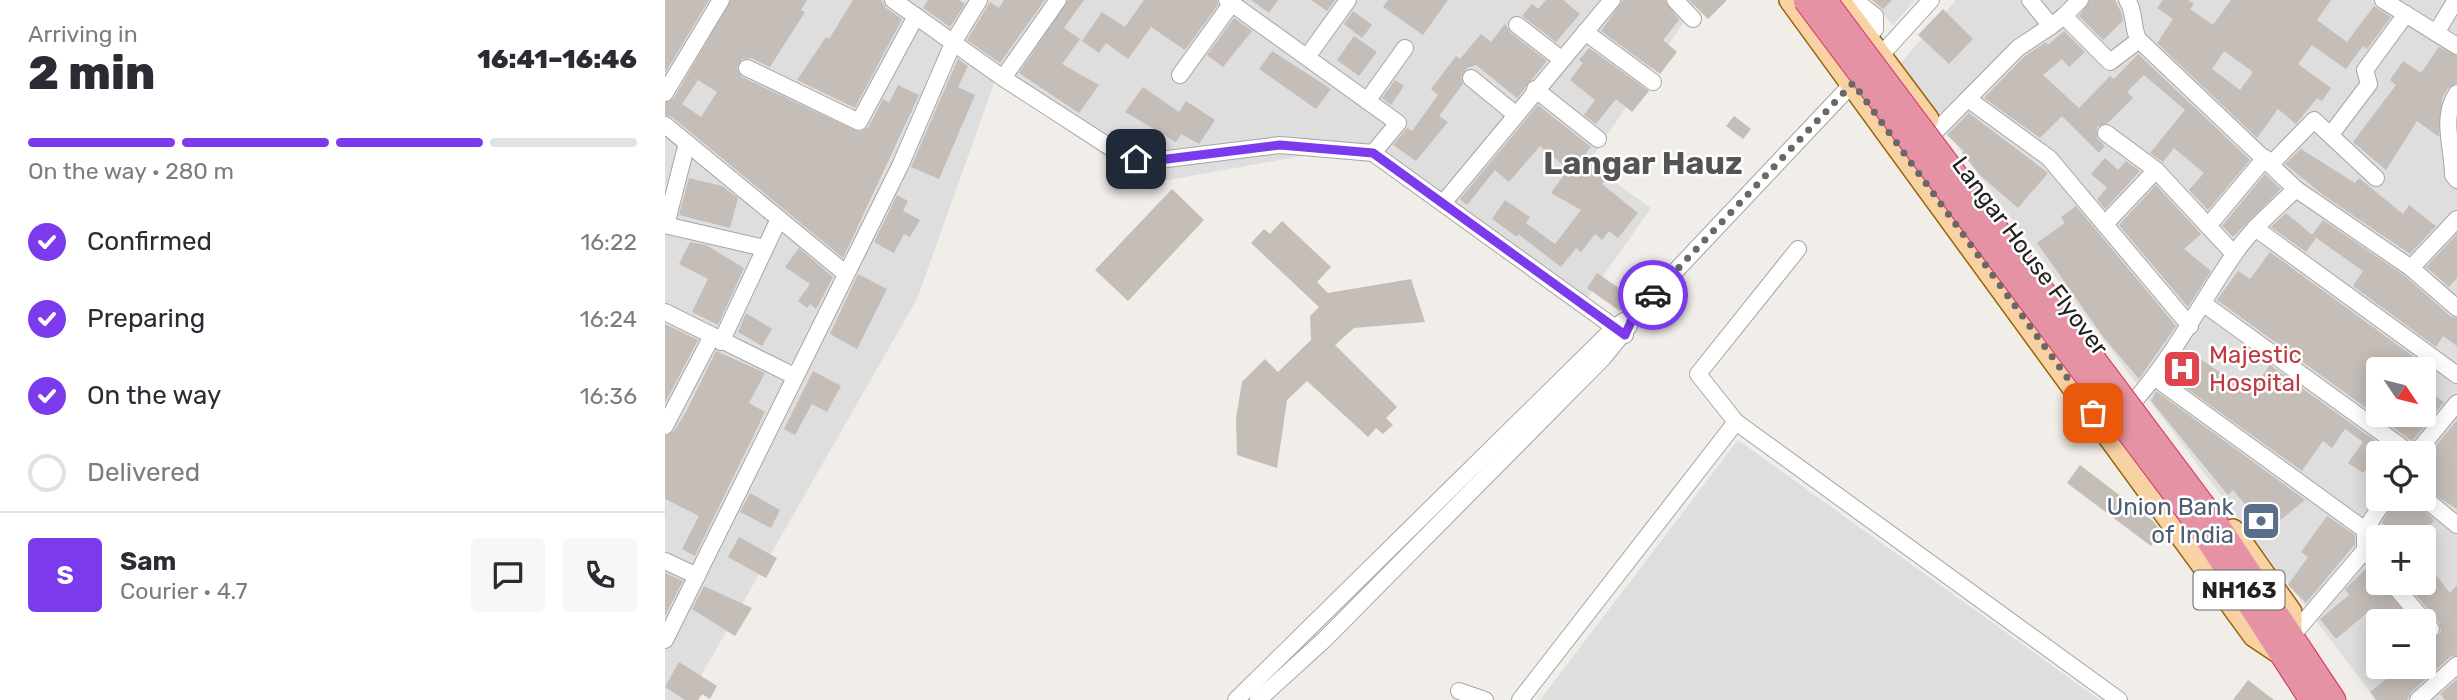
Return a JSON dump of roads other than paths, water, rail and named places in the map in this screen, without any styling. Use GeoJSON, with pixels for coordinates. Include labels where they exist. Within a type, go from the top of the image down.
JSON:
{"type":"FeatureCollection","features":[{"type":"Feature","properties":{"kind":"highway","name":"Langar House Flyover"},"geometry":{"type":"LineString","coordinates":[[1805,0],[2207,523]]}},
{"type":"Feature","properties":{"kind":"highway","name":"Langar House Flyover"},"geometry":{"type":"LineString","coordinates":[[1825,0],[2207,523],[2284,644]]}},
{"type":"Feature","properties":{"kind":"highway","name":"NH163"},"geometry":{"type":"LineString","coordinates":[[2284,644],[2311,700]]}},
{"type":"Feature","properties":{"kind":"highway","name":"NH163"},"geometry":{"type":"LineString","coordinates":[[2284,644],[2334,700]]}},
{"type":"Feature","properties":{"kind":"main road"},"geometry":{"type":"LineString","coordinates":[[1790,0],[1916,168],[2254,636],[2284,644],[2291,612],[1843,5]]}},
{"type":"Feature","properties":{"kind":"main road"},"geometry":{"type":"LineString","coordinates":[[1916,168],[1942,138]]}},
{"type":"Feature","properties":{"kind":"street"},"geometry":{"type":"LineString","coordinates":[[665,93],[721,0]]}},
{"type":"Feature","properties":{"kind":"street"},"geometry":{"type":"LineString","coordinates":[[893,0],[1003,78],[1119,153],[1136,159],[1151,161],[1280,145],[1373,153],[1620,330]]}},
{"type":"Feature","properties":{"kind":"street"},"geometry":{"type":"LineString","coordinates":[[665,640],[900,166],[954,41],[979,0]]}},
{"type":"Feature","properties":{"kind":"street"},"geometry":{"type":"LineString","coordinates":[[1003,78],[1058,0]]}},
{"type":"Feature","properties":{"kind":"street"},"geometry":{"type":"LineString","coordinates":[[1307,57],[1348,0]]}},
{"type":"Feature","properties":{"kind":"street"},"geometry":{"type":"LineString","coordinates":[[1444,202],[1535,89],[1612,0]]}},
{"type":"Feature","properties":{"kind":"street"},"geometry":{"type":"LineString","coordinates":[[1675,0],[1693,19]]}},
{"type":"Feature","properties":{"kind":"street"},"geometry":{"type":"LineString","coordinates":[[1881,55],[1931,0]]}},
{"type":"Feature","properties":{"kind":"street"},"geometry":{"type":"LineString","coordinates":[[2029,0],[2110,62],[2138,40]]}},
{"type":"Feature","properties":{"kind":"street"},"geometry":{"type":"LineString","coordinates":[[1942,138],[1968,99],[2018,48],[2057,21],[2080,0]]}},
{"type":"Feature","properties":{"kind":"street"},"geometry":{"type":"LineString","coordinates":[[2127,0],[2133,11],[2132,25],[2138,40],[2296,189],[2411,268],[2457,308]]}},
{"type":"Feature","properties":{"kind":"street"},"geometry":{"type":"LineString","coordinates":[[2383,0],[2457,46]]}},
{"type":"Feature","properties":{"kind":"street"},"geometry":{"type":"LineString","coordinates":[[2436,33],[2456,0]]}},
{"type":"Feature","properties":{"kind":"street"},"geometry":{"type":"LineString","coordinates":[[1180,75],[1230,2],[1398,123],[1373,153]]}},
{"type":"Feature","properties":{"kind":"street"},"geometry":{"type":"LineString","coordinates":[[2332,133],[2369,85],[2365,70],[2406,14]]}},
{"type":"Feature","properties":{"kind":"street"},"geometry":{"type":"LineString","coordinates":[[747,68],[859,122],[916,16]]}},
{"type":"Feature","properties":{"kind":"street"},"geometry":{"type":"LineString","coordinates":[[1517,25],[1562,59]]}},
{"type":"Feature","properties":{"kind":"street"},"geometry":{"type":"LineString","coordinates":[[1585,32],[1653,82]]}},
{"type":"Feature","properties":{"kind":"street"},"geometry":{"type":"LineString","coordinates":[[1367,101],[1405,48]]}},
{"type":"Feature","properties":{"kind":"street"},"geometry":{"type":"LineString","coordinates":[[1471,78],[1515,114]]}},
{"type":"Feature","properties":{"kind":"street"},"geometry":{"type":"LineString","coordinates":[[1258,700],[1325,639],[1853,83]]}},
{"type":"Feature","properties":{"kind":"street"},"geometry":{"type":"LineString","coordinates":[[1535,89],[1598,139]]}},
{"type":"Feature","properties":{"kind":"street"},"geometry":{"type":"LineString","coordinates":[[2457,93],[2446,119],[2453,175],[2457,180]]}},
{"type":"Feature","properties":{"kind":"street"},"geometry":{"type":"LineString","coordinates":[[1968,99],[2049,158],[2190,326]]}},
{"type":"Feature","properties":{"kind":"street"},"geometry":{"type":"LineString","coordinates":[[2208,226],[2268,161],[2312,120],[2332,133],[2376,178]]}},
{"type":"Feature","properties":{"kind":"street"},"geometry":{"type":"LineString","coordinates":[[665,125],[845,273]]}},
{"type":"Feature","properties":{"kind":"street"},"geometry":{"type":"LineString","coordinates":[[2106,133],[2155,170],[2234,254]]}},
{"type":"Feature","properties":{"kind":"street"},"geometry":{"type":"LineString","coordinates":[[687,143],[665,225],[764,248]]}},
{"type":"Feature","properties":{"kind":"street"},"geometry":{"type":"LineString","coordinates":[[2105,224],[2155,170]]}},
{"type":"Feature","properties":{"kind":"street"},"geometry":{"type":"LineString","coordinates":[[2136,399],[2190,326],[2234,254],[2255,228],[2296,189]]}},
{"type":"Feature","properties":{"kind":"street"},"geometry":{"type":"LineString","coordinates":[[2411,268],[2457,219]]}},
{"type":"Feature","properties":{"kind":"street"},"geometry":{"type":"LineString","coordinates":[[665,426],[716,339],[778,220]]}},
{"type":"Feature","properties":{"kind":"street"},"geometry":{"type":"LineString","coordinates":[[2255,228],[2457,374]]}},
{"type":"Feature","properties":{"kind":"street"},"geometry":{"type":"LineString","coordinates":[[1798,249],[1698,374],[1737,422],[2119,700]]}},
{"type":"Feature","properties":{"kind":"street"},"geometry":{"type":"LineString","coordinates":[[2204,304],[2393,441]]}},
{"type":"Feature","properties":{"kind":"street"},"geometry":{"type":"LineString","coordinates":[[665,312],[794,376]]}},
{"type":"Feature","properties":{"kind":"street"},"geometry":{"type":"LineString","coordinates":[[1236,700],[1620,330]]}},
{"type":"Feature","properties":{"kind":"street"},"geometry":{"type":"LineString","coordinates":[[2154,377],[2365,530]]}},
{"type":"Feature","properties":{"kind":"street"},"geometry":{"type":"LineString","coordinates":[[2426,441],[2457,403]]}},
{"type":"Feature","properties":{"kind":"street"},"geometry":{"type":"LineString","coordinates":[[1520,700],[1737,422]]}},
{"type":"Feature","properties":{"kind":"street"},"geometry":{"type":"LineString","coordinates":[[2436,508],[2457,525]]}},
{"type":"Feature","properties":{"kind":"street"},"geometry":{"type":"LineString","coordinates":[[2284,644],[2365,550],[2365,530],[2377,511]]}},
{"type":"Feature","properties":{"kind":"street"},"geometry":{"type":"LineString","coordinates":[[665,561],[697,576]]}},
{"type":"Feature","properties":{"kind":"street"},"geometry":{"type":"LineString","coordinates":[[2402,595],[2414,609]]}},
{"type":"Feature","properties":{"kind":"street"},"geometry":{"type":"LineString","coordinates":[[2418,700],[2457,666]]}},
{"type":"Feature","properties":{"kind":"street"},"geometry":{"type":"LineString","coordinates":[[1459,691],[1485,700]]}},
{"type":"Feature","properties":{"kind":"place","name":"Majestic Hospital"},"geometry":{"type":"Point","coordinates":[2182,369]}},
{"type":"Feature","properties":{"kind":"place","name":"Union Bank of India"},"geometry":{"type":"Point","coordinates":[2261,521]}},
{"type":"Feature","properties":{"kind":"district","name":"Langar Hauz"},"geometry":{"type":"Point","coordinates":[1643,163]}}]}
